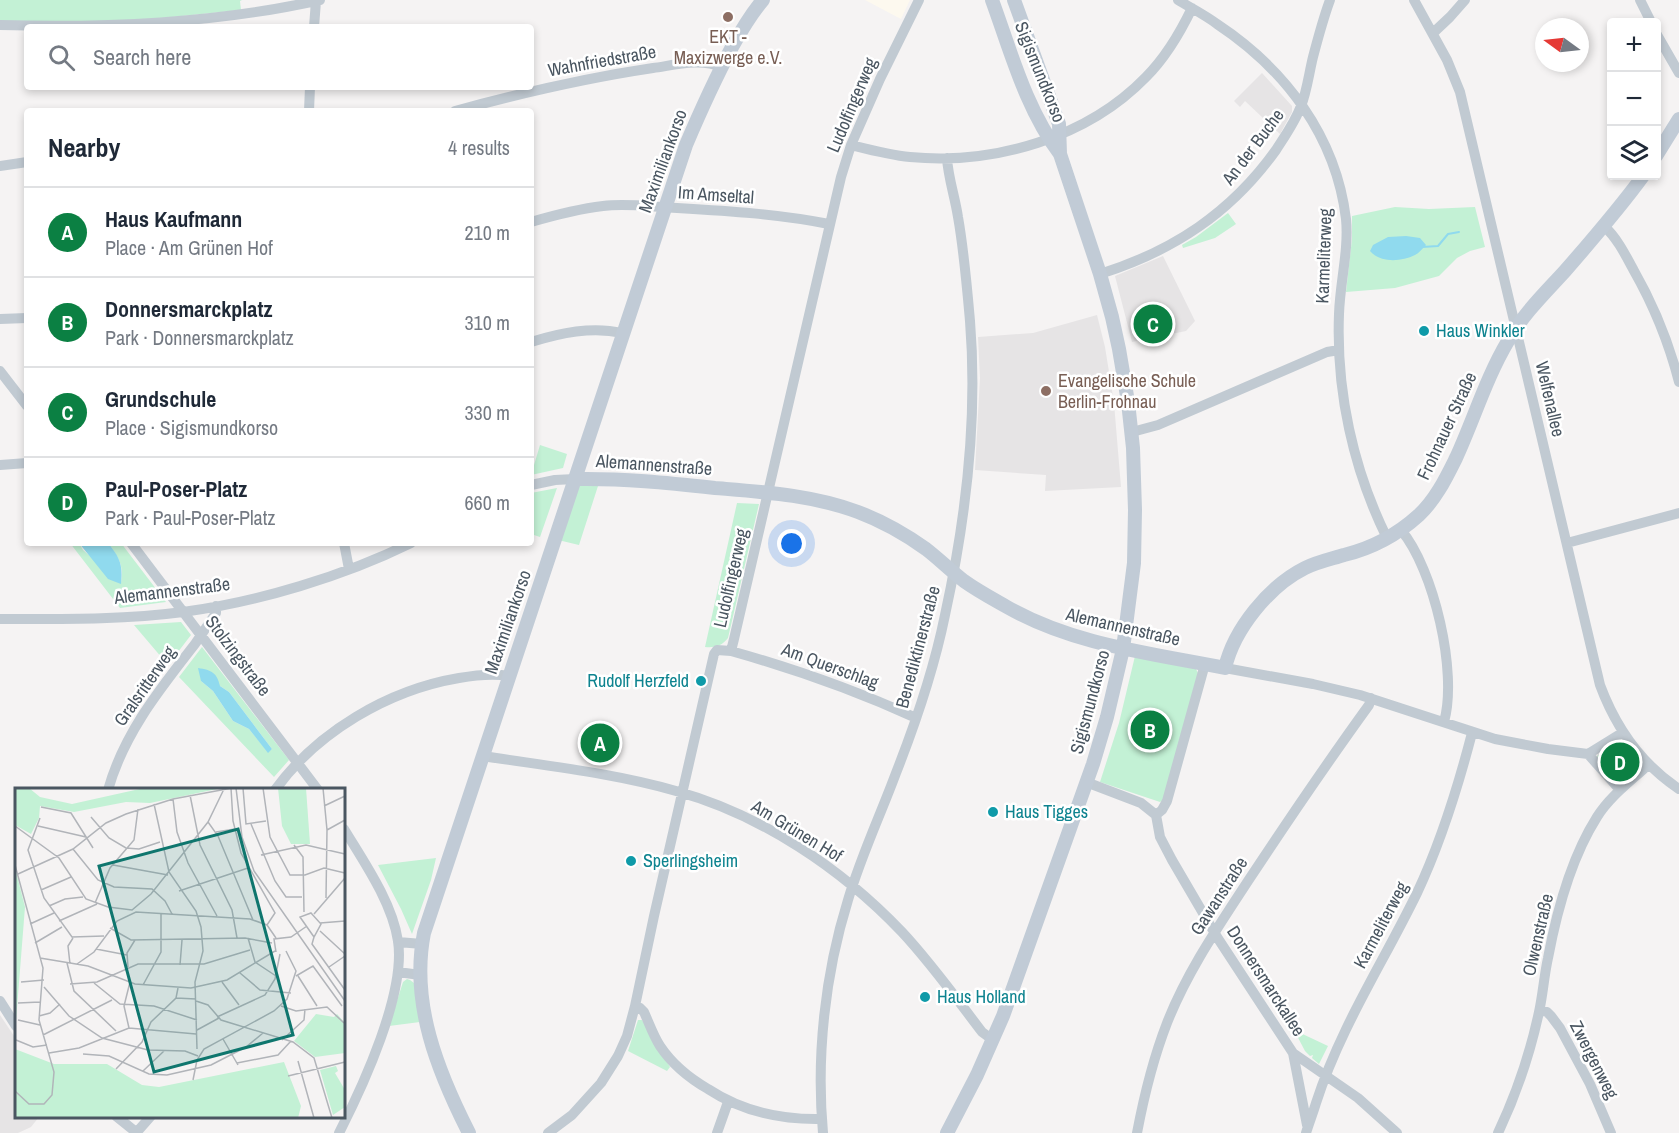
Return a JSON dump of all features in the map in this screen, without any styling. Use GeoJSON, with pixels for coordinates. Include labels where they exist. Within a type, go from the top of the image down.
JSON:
{"type":"FeatureCollection","features":[{"type":"Feature","properties":{"kind":"street"},"geometry":{"type":"LineString","coordinates":[[120,24],[177,21],[254,12],[318,0],[314,24]]}},
{"type":"Feature","properties":{"kind":"street","name":"Maximiliankorso"},"geometry":{"type":"LineString","coordinates":[[470,1133],[456,1108],[432,1044],[422,1001],[420,975],[422,944],[686,145],[721,67],[740,33],[764,0]]}},
{"type":"Feature","properties":{"kind":"street","name":"Ludolfingerweg"},"geometry":{"type":"LineString","coordinates":[[548,1133],[572,1115],[609,1072],[627,1036],[636,1006],[645,954],[714,654],[717,650],[731,651],[843,168],[892,53],[919,0]]}},
{"type":"Feature","properties":{"kind":"street","name":"Sigismundkorso"},"geometry":{"type":"LineString","coordinates":[[947,1133],[993,1040],[1105,726],[1123,649],[1131,592],[1135,537],[1132,432],[1112,317],[1054,136],[1030,104],[992,0]]}},
{"type":"Feature","properties":{"kind":"street","name":"Sigismundkorso"},"geometry":{"type":"LineString","coordinates":[[1014,0],[1059,124],[1054,136]]}},
{"type":"Feature","properties":{"kind":"street","name":"Karmeliterweg"},"geometry":{"type":"LineString","coordinates":[[1178,0],[1239,39],[1278,76],[1321,133],[1331,155],[1344,204],[1346,221],[1339,294],[1339,350],[1347,420],[1360,474],[1387,538]]}},
{"type":"Feature","properties":{"kind":"street","name":"An der Buche"},"geometry":{"type":"LineString","coordinates":[[1100,274],[1126,266],[1177,242],[1213,218],[1258,173],[1288,132],[1302,105],[1330,0]]}},
{"type":"Feature","properties":{"kind":"street","name":"Welfenallee"},"geometry":{"type":"LineString","coordinates":[[1414,0],[1447,60],[1460,92],[1600,685],[1622,733],[1648,765],[1679,789]]}},
{"type":"Feature","properties":{"kind":"street"},"geometry":{"type":"LineString","coordinates":[[1433,33],[1465,0]]}},
{"type":"Feature","properties":{"kind":"street"},"geometry":{"type":"LineString","coordinates":[[1640,0],[1649,18]]}},
{"type":"Feature","properties":{"kind":"street"},"geometry":{"type":"LineString","coordinates":[[851,145],[910,157],[947,158],[993,154],[1054,136],[1105,110],[1147,77],[1177,38],[1192,8]]}},
{"type":"Feature","properties":{"kind":"street"},"geometry":{"type":"LineString","coordinates":[[0,25],[24,25]]}},
{"type":"Feature","properties":{"kind":"street"},"geometry":{"type":"LineString","coordinates":[[1661,42],[1679,73]]}},
{"type":"Feature","properties":{"kind":"street","name":"Wahnfriedstraße"},"geometry":{"type":"LineString","coordinates":[[466,108],[598,76],[676,65],[711,63],[721,67]]}},
{"type":"Feature","properties":{"kind":"street"},"geometry":{"type":"LineString","coordinates":[[309,108],[310,90]]}},
{"type":"Feature","properties":{"kind":"street"},"geometry":{"type":"LineString","coordinates":[[1661,148],[1679,119]]}},
{"type":"Feature","properties":{"kind":"street","name":"Benediktinerstraße"},"geometry":{"type":"LineString","coordinates":[[824,1133],[822,1051],[829,982],[836,947],[852,885],[916,718],[942,630],[962,531],[969,465],[972,389],[970,325],[963,249],[947,158]]}},
{"type":"Feature","properties":{"kind":"street"},"geometry":{"type":"LineString","coordinates":[[0,166],[24,162]]}},
{"type":"Feature","properties":{"kind":"street","name":"Frohnauer Straße"},"geometry":{"type":"LineString","coordinates":[[1225,668],[1230,650],[1247,620],[1278,586],[1305,568],[1366,548],[1387,538],[1401,530],[1421,513],[1445,480],[1493,369],[1516,328],[1604,226],[1640,180]]}},
{"type":"Feature","properties":{"kind":"street","name":"Im Amseltal"},"geometry":{"type":"LineString","coordinates":[[534,221],[603,206],[632,205],[748,213],[829,224]]}},
{"type":"Feature","properties":{"kind":"street"},"geometry":{"type":"LineString","coordinates":[[1604,226],[1620,247],[1646,291],[1665,336],[1679,382]]}},
{"type":"Feature","properties":{"kind":"street"},"geometry":{"type":"LineString","coordinates":[[0,319],[24,318]]}},
{"type":"Feature","properties":{"kind":"street"},"geometry":{"type":"LineString","coordinates":[[534,341],[585,331],[610,330],[622,333]]}},
{"type":"Feature","properties":{"kind":"street"},"geometry":{"type":"LineString","coordinates":[[1132,432],[1158,425],[1327,352],[1339,350]]}},
{"type":"Feature","properties":{"kind":"street"},"geometry":{"type":"LineString","coordinates":[[0,370],[24,402]]}},
{"type":"Feature","properties":{"kind":"street"},"geometry":{"type":"LineString","coordinates":[[0,465],[24,463]]}},
{"type":"Feature","properties":{"kind":"street","name":"Alemannenstraße"},"geometry":{"type":"LineString","coordinates":[[534,484],[574,479],[671,483],[822,501],[860,513],[896,529],[983,593],[1035,621],[1079,638],[1123,649],[1313,684],[1371,698],[1472,733],[1513,744],[1588,754]]}},
{"type":"Feature","properties":{"kind":"street"},"geometry":{"type":"LineString","coordinates":[[1567,543],[1679,513]]}},
{"type":"Feature","properties":{"kind":"street"},"geometry":{"type":"LineString","coordinates":[[1401,530],[1411,543],[1424,569],[1440,618],[1448,688],[1444,722]]}},
{"type":"Feature","properties":{"kind":"street","name":"Stolzingstraße"},"geometry":{"type":"LineString","coordinates":[[133,546],[317,788]]}},
{"type":"Feature","properties":{"kind":"street"},"geometry":{"type":"LineString","coordinates":[[345,546],[349,569]]}},
{"type":"Feature","properties":{"kind":"street","name":"Alemannenstraße"},"geometry":{"type":"LineString","coordinates":[[0,619],[130,617],[184,612],[279,592],[349,569],[404,546]]}},
{"type":"Feature","properties":{"kind":"street","name":"Gralsritterweg"},"geometry":{"type":"LineString","coordinates":[[108,788],[122,752],[142,714],[201,635],[216,613],[216,606]]}},
{"type":"Feature","properties":{"kind":"street","name":"Am Querschlag"},"geometry":{"type":"LineString","coordinates":[[731,651],[825,679],[916,718]]}},
{"type":"Feature","properties":{"kind":"street"},"geometry":{"type":"LineString","coordinates":[[1086,782],[1142,803],[1156,815],[1162,810],[1167,801],[1205,664]]}},
{"type":"Feature","properties":{"kind":"street"},"geometry":{"type":"LineString","coordinates":[[276,788],[298,762],[320,742],[368,710],[416,689],[449,680],[497,674],[509,676]]}},
{"type":"Feature","properties":{"kind":"street","name":"Gawanstraße"},"geometry":{"type":"LineString","coordinates":[[1137,1133],[1146,1087],[1167,1024],[1195,965],[1284,827],[1369,705],[1371,698]]}},
{"type":"Feature","properties":{"kind":"street","name":"Karmeliterweg"},"geometry":{"type":"LineString","coordinates":[[1307,1131],[1325,1075],[1352,1015],[1424,877],[1447,817],[1472,733]]}},
{"type":"Feature","properties":{"kind":"street"},"geometry":{"type":"LineString","coordinates":[[1620,790],[1588,754],[1622,733]]}},
{"type":"Feature","properties":{"kind":"street","name":"Am Grünen Hof"},"geometry":{"type":"LineString","coordinates":[[483,756],[593,773],[682,793],[746,818],[776,834],[805,851],[852,885],[878,908],[903,933],[982,1032],[993,1040]]}},
{"type":"Feature","properties":{"kind":"street","name":"Olwenstraße"},"geometry":{"type":"LineString","coordinates":[[1498,1133],[1519,1082],[1540,1010],[1552,938],[1563,896],[1583,842],[1598,816],[1620,790],[1648,765]]}},
{"type":"Feature","properties":{"kind":"street","name":"Donnersmarckallee"},"geometry":{"type":"LineString","coordinates":[[1156,815],[1160,837],[1215,932],[1293,1053],[1358,1098],[1397,1133]]}},
{"type":"Feature","properties":{"kind":"street"},"geometry":{"type":"LineString","coordinates":[[339,1133],[376,1049],[388,1014],[398,967],[398,942],[388,909],[377,885],[345,831]]}},
{"type":"Feature","properties":{"kind":"street"},"geometry":{"type":"LineString","coordinates":[[398,942],[422,944]]}},
{"type":"Feature","properties":{"kind":"street"},"geometry":{"type":"LineString","coordinates":[[398,967],[420,975]]}},
{"type":"Feature","properties":{"kind":"street"},"geometry":{"type":"LineString","coordinates":[[0,1001],[15,1024]]}},
{"type":"Feature","properties":{"kind":"street"},"geometry":{"type":"LineString","coordinates":[[636,1006],[644,1012],[660,1046],[672,1062],[728,1102],[771,1116],[822,1119]]}},
{"type":"Feature","properties":{"kind":"street","name":"Zwergenweg"},"geometry":{"type":"LineString","coordinates":[[1540,1010],[1551,1016],[1560,1028],[1590,1084],[1611,1133]]}},
{"type":"Feature","properties":{"kind":"street","name":"Karmeliterweg"},"geometry":{"type":"LineString","coordinates":[[1293,1053],[1307,1131]]}},
{"type":"Feature","properties":{"kind":"street"},"geometry":{"type":"LineString","coordinates":[[717,1133],[728,1102]]}},
{"type":"Feature","properties":{"kind":"street"},"geometry":{"type":"LineString","coordinates":[[118,1118],[136,1133],[149,1118]]}},
{"type":"Feature","properties":{"kind":"shaded area"},"geometry":{"type":"Polygon","coordinates":[[[865,0],[910,0],[901,19],[865,0]]]}},
{"type":"Feature","properties":{"kind":"shaded area"},"geometry":{"type":"Polygon","coordinates":[[[1262,73],[1292,106],[1292,112],[1280,134],[1245,101],[1240,107],[1234,101],[1262,73]]]}},
{"type":"Feature","properties":{"kind":"shaded area"},"geometry":{"type":"Polygon","coordinates":[[[1163,256],[1195,321],[1186,331],[1132,342],[1115,276],[1163,256]]]}},
{"type":"Feature","properties":{"kind":"shaded area","name":"Evangelische Schule Berlin-Frohnau"},"geometry":{"type":"Polygon","coordinates":[[[1097,315],[1114,403],[1121,487],[1045,491],[1046,475],[975,470],[980,378],[978,337],[1033,333],[1097,315]]]}},
{"type":"Feature","properties":{"kind":"shaded area"},"geometry":{"type":"Polygon","coordinates":[[[0,1015],[15,1038],[15,1118],[38,1118],[31,1127],[18,1133],[0,1133],[0,1015]]]}},
{"type":"Feature","properties":{"kind":"green space"},"geometry":{"type":"Polygon","coordinates":[[[0,0],[242,0],[240,1],[241,10],[133,21],[0,22],[0,0]]]}},
{"type":"Feature","properties":{"kind":"green space"},"geometry":{"type":"Polygon","coordinates":[[[1395,207],[1429,209],[1475,207],[1485,247],[1457,258],[1439,276],[1395,288],[1346,292],[1352,239],[1352,216],[1395,207]]]}},
{"type":"Feature","properties":{"kind":"green space"},"geometry":{"type":"Polygon","coordinates":[[[1228,213],[1236,224],[1215,238],[1183,248],[1182,245],[1228,213]]]}},
{"type":"Feature","properties":{"kind":"green space"},"geometry":{"type":"Polygon","coordinates":[[[540,445],[567,454],[563,468],[534,474],[534,465],[540,445]]]}},
{"type":"Feature","properties":{"kind":"green space"},"geometry":{"type":"Polygon","coordinates":[[[578,486],[598,486],[579,545],[558,540],[578,486]]]}},
{"type":"Feature","properties":{"kind":"green space"},"geometry":{"type":"Polygon","coordinates":[[[557,488],[540,537],[534,535],[534,492],[557,488]]]}},
{"type":"Feature","properties":{"kind":"green space"},"geometry":{"type":"Polygon","coordinates":[[[737,503],[759,504],[728,638],[718,646],[705,647],[737,503]]]}},
{"type":"Feature","properties":{"kind":"green space"},"geometry":{"type":"Polygon","coordinates":[[[72,546],[81,546],[121,583],[120,562],[110,546],[123,546],[166,602],[120,608],[72,546]]]}},
{"type":"Feature","properties":{"kind":"green space"},"geometry":{"type":"Polygon","coordinates":[[[181,622],[191,635],[168,665],[134,625],[181,622]]]}},
{"type":"Feature","properties":{"kind":"green space"},"geometry":{"type":"Polygon","coordinates":[[[202,647],[289,760],[274,777],[179,677],[202,647]],[[201,681],[213,691],[233,721],[249,729],[268,752],[272,749],[229,692],[220,686],[201,681]]]}},
{"type":"Feature","properties":{"kind":"green space"},"geometry":{"type":"Polygon","coordinates":[[[1135,656],[1195,667],[1198,673],[1163,800],[1160,802],[1100,782],[1119,723],[1135,656]]]}},
{"type":"Feature","properties":{"kind":"green space"},"geometry":{"type":"Polygon","coordinates":[[[1618,742],[1623,742],[1639,763],[1639,766],[1621,782],[1597,757],[1618,742]]]}},
{"type":"Feature","properties":{"kind":"green space"},"geometry":{"type":"Polygon","coordinates":[[[436,858],[431,880],[412,934],[378,865],[436,858]]]}},
{"type":"Feature","properties":{"kind":"green space"},"geometry":{"type":"Polygon","coordinates":[[[407,979],[414,983],[420,1022],[389,1026],[403,982],[407,979]]]}},
{"type":"Feature","properties":{"kind":"green space"},"geometry":{"type":"Polygon","coordinates":[[[638,1020],[642,1020],[670,1067],[667,1071],[628,1051],[638,1020]]]}},
{"type":"Feature","properties":{"kind":"green space"},"geometry":{"type":"Polygon","coordinates":[[[1294,1030],[1328,1046],[1319,1064],[1312,1058],[1313,1055],[1310,1056],[1305,1051],[1294,1030]]]}},
{"type":"Feature","properties":{"kind":"water"},"geometry":{"type":"Polygon","coordinates":[[[1388,237],[1420,238],[1426,245],[1415,255],[1397,260],[1379,258],[1370,251],[1373,245],[1388,237]]]}},
{"type":"Feature","properties":{"kind":"water"},"geometry":{"type":"Polygon","coordinates":[[[81,546],[110,546],[120,562],[121,584],[108,579],[81,546]]]}},
{"type":"Feature","properties":{"kind":"water"},"geometry":{"type":"Polygon","coordinates":[[[198,668],[210,671],[217,678],[220,686],[229,692],[272,749],[268,753],[249,729],[233,721],[213,691],[201,681],[198,668]]]}},
{"type":"Feature","properties":{"kind":"waterway"},"geometry":{"type":"LineString","coordinates":[[1422,247],[1438,246],[1448,234],[1459,232]]}},
{"type":"Feature","properties":{"kind":"place","name":"EKT - Maxizwerge e.V."},"geometry":{"type":"Point","coordinates":[728,17]}},
{"type":"Feature","properties":{"kind":"place","name":"Grundschule"},"geometry":{"type":"Point","coordinates":[1153,324]}},
{"type":"Feature","properties":{"kind":"place","name":"Haus Winkler"},"geometry":{"type":"Point","coordinates":[1424,331]}},
{"type":"Feature","properties":{"kind":"place","name":"Evangelische Schule Berlin-Frohnau"},"geometry":{"type":"Point","coordinates":[1046,391]}},
{"type":"Feature","properties":{"kind":"place","name":"Rudolf Herzfeld"},"geometry":{"type":"Point","coordinates":[701,681]}},
{"type":"Feature","properties":{"kind":"place","name":"Donnersmarckplatz"},"geometry":{"type":"Point","coordinates":[1150,730]}},
{"type":"Feature","properties":{"kind":"place","name":"Haus Kaufmann"},"geometry":{"type":"Point","coordinates":[600,743]}},
{"type":"Feature","properties":{"kind":"place","name":"Paul-Poser-Platz"},"geometry":{"type":"Point","coordinates":[1620,762]}},
{"type":"Feature","properties":{"kind":"place","name":"Haus Tigges"},"geometry":{"type":"Point","coordinates":[993,812]}},
{"type":"Feature","properties":{"kind":"place","name":"Sperlingsheim"},"geometry":{"type":"Point","coordinates":[631,861]}},
{"type":"Feature","properties":{"kind":"place","name":"Haus Holland"},"geometry":{"type":"Point","coordinates":[925,997]}}]}
